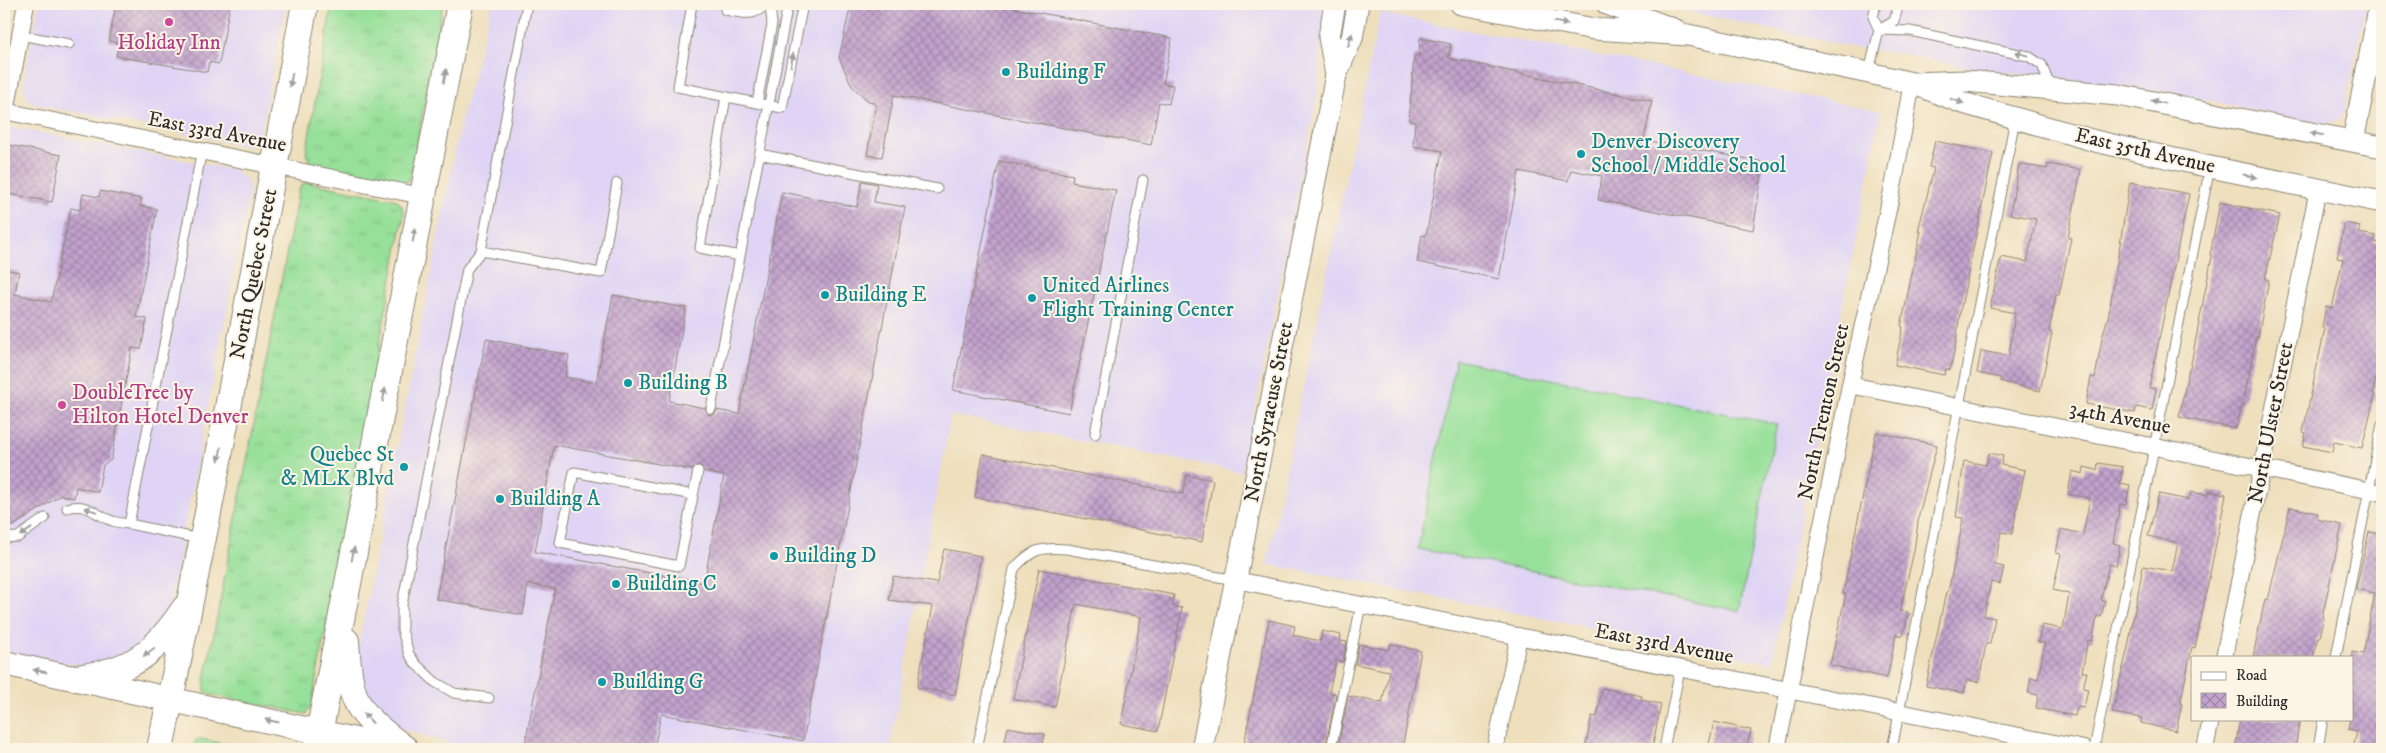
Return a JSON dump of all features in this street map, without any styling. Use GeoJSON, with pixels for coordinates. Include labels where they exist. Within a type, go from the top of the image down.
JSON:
{"type":"FeatureCollection","features":[{"type":"Feature","properties":{"kind":"main road","name":"North Quebec Street"},"geometry":{"type":"LineString","coordinates":[[160,749],[203,540],[305,4]]}},
{"type":"Feature","properties":{"kind":"main road"},"geometry":{"type":"LineString","coordinates":[[318,740],[460,4]]}},
{"type":"Feature","properties":{"kind":"main road"},"geometry":{"type":"LineString","coordinates":[[76,678],[111,672],[151,651],[168,633],[190,601]]}},
{"type":"Feature","properties":{"kind":"main road"},"geometry":{"type":"LineString","coordinates":[[344,602],[348,674],[355,702],[374,725],[405,749]]}},
{"type":"Feature","properties":{"kind":"main road"},"geometry":{"type":"LineString","coordinates":[[4,664],[171,700],[318,740],[396,749]]}},
{"type":"Feature","properties":{"kind":"street"},"geometry":{"type":"LineString","coordinates":[[5,111],[26,4]]}},
{"type":"Feature","properties":{"kind":"street","name":"North Syracuse Street"},"geometry":{"type":"LineString","coordinates":[[1335,4],[1329,37],[1336,75]]}},
{"type":"Feature","properties":{"kind":"street","name":"North Syracuse Street"},"geometry":{"type":"LineString","coordinates":[[1202,749],[1336,75],[1352,38],[1358,4]]}},
{"type":"Feature","properties":{"kind":"street","name":"East 35th Avenue"},"geometry":{"type":"LineString","coordinates":[[1461,4],[1594,29],[1688,35],[1869,73],[1912,83],[1955,101],[2095,141],[2210,167],[2382,202]]}},
{"type":"Feature","properties":{"kind":"street","name":"East 35th Avenue"},"geometry":{"type":"LineString","coordinates":[[1607,4],[1688,35]]}},
{"type":"Feature","properties":{"kind":"street"},"geometry":{"type":"LineString","coordinates":[[2353,141],[2380,4]]}},
{"type":"Feature","properties":{"kind":"street","name":"East 35th Avenue"},"geometry":{"type":"LineString","coordinates":[[1912,83],[1965,81],[2141,99],[2382,147]]}},
{"type":"Feature","properties":{"kind":"street","name":"North Trenton Street"},"geometry":{"type":"LineString","coordinates":[[1778,749],[1850,386],[1894,182],[1912,83]]}},
{"type":"Feature","properties":{"kind":"street","name":"East 33rd Avenue"},"geometry":{"type":"LineString","coordinates":[[5,111],[422,196]]}},
{"type":"Feature","properties":{"kind":"street","name":"North Ulster Street"},"geometry":{"type":"LineString","coordinates":[[2224,656],[2318,189]]}},
{"type":"Feature","properties":{"kind":"street","name":"34th Avenue"},"geometry":{"type":"LineString","coordinates":[[1850,386],[2376,491]]}},
{"type":"Feature","properties":{"kind":"street","name":"East 33rd Avenue"},"geometry":{"type":"LineString","coordinates":[[1236,580],[2084,749]]}},
{"type":"Feature","properties":{"kind":"street"},"geometry":{"type":"LineString","coordinates":[[1495,749],[1518,636]]}},
{"type":"Feature","properties":{"kind":"street"},"geometry":{"type":"LineString","coordinates":[[2205,749],[2211,720]]}},
{"type":"Feature","properties":{"kind":"lane"},"geometry":{"type":"LineString","coordinates":[[489,698],[454,693],[434,682],[409,654],[402,630],[402,605],[455,323],[467,269],[481,251],[527,4]]}},
{"type":"Feature","properties":{"kind":"lane"},"geometry":{"type":"LineString","coordinates":[[692,4],[678,87],[782,108],[803,4]]}},
{"type":"Feature","properties":{"kind":"lane"},"geometry":{"type":"LineString","coordinates":[[726,4],[725,10],[750,15],[760,10],[766,4]]}},
{"type":"Feature","properties":{"kind":"lane"},"geometry":{"type":"LineString","coordinates":[[757,103],[772,24],[770,4]]}},
{"type":"Feature","properties":{"kind":"lane"},"geometry":{"type":"LineString","coordinates":[[711,409],[788,4]]}},
{"type":"Feature","properties":{"kind":"lane"},"geometry":{"type":"LineString","coordinates":[[1869,73],[1879,30],[1872,17],[1876,4]]}},
{"type":"Feature","properties":{"kind":"lane"},"geometry":{"type":"LineString","coordinates":[[1879,30],[1894,21],[1897,11],[1896,4]]}},
{"type":"Feature","properties":{"kind":"lane"},"geometry":{"type":"LineString","coordinates":[[1879,30],[1910,31],[2028,56],[2042,65],[2050,89]]}},
{"type":"Feature","properties":{"kind":"lane"},"geometry":{"type":"LineString","coordinates":[[20,35],[69,44]]}},
{"type":"Feature","properties":{"kind":"lane"},"geometry":{"type":"LineString","coordinates":[[726,97],[700,248],[740,256]]}},
{"type":"Feature","properties":{"kind":"lane"},"geometry":{"type":"LineString","coordinates":[[1892,749],[2015,119]]}},
{"type":"Feature","properties":{"kind":"lane"},"geometry":{"type":"LineString","coordinates":[[129,524],[202,150]]}},
{"type":"Feature","properties":{"kind":"lane"},"geometry":{"type":"LineString","coordinates":[[759,154],[937,189]]}},
{"type":"Feature","properties":{"kind":"lane"},"geometry":{"type":"LineString","coordinates":[[2094,749],[2210,167]]}},
{"type":"Feature","properties":{"kind":"lane"},"geometry":{"type":"LineString","coordinates":[[1095,434],[1143,180]]}},
{"type":"Feature","properties":{"kind":"lane"},"geometry":{"type":"LineString","coordinates":[[481,251],[600,273],[617,183]]}},
{"type":"Feature","properties":{"kind":"lane"},"geometry":{"type":"LineString","coordinates":[[2336,656],[2376,491],[2382,424]]}},
{"type":"Feature","properties":{"kind":"lane"},"geometry":{"type":"LineString","coordinates":[[693,495],[574,472],[560,543],[679,566],[698,471]]}},
{"type":"Feature","properties":{"kind":"lane"},"geometry":{"type":"LineString","coordinates":[[68,508],[80,507],[94,510],[111,521],[203,540]]}},
{"type":"Feature","properties":{"kind":"lane"},"geometry":{"type":"LineString","coordinates":[[4,538],[18,537],[45,518]]}},
{"type":"Feature","properties":{"kind":"lane"},"geometry":{"type":"LineString","coordinates":[[977,749],[1014,569],[1026,555],[1045,548],[1067,549],[1236,580]]}},
{"type":"Feature","properties":{"kind":"lane"},"geometry":{"type":"LineString","coordinates":[[1331,749],[1361,605]]}},
{"type":"Feature","properties":{"kind":"lane"},"geometry":{"type":"LineString","coordinates":[[1664,749],[1680,669]]}},
{"type":"Feature","properties":{"kind":"lane"},"geometry":{"type":"LineString","coordinates":[[2318,749],[2324,720]]}},
{"type":"Feature","properties":{"kind":"shaded area"},"geometry":{"type":"Polygon","coordinates":[[[39,4],[286,4],[260,135],[247,146],[34,104],[27,98],[23,87],[39,4]]]}},
{"type":"Feature","properties":{"kind":"shaded area","name":"United Airlines Flight Training Center"},"geometry":{"type":"Polygon","coordinates":[[[492,4],[1330,4],[1321,51],[1318,92],[1242,472],[951,415],[890,749],[466,749],[395,726],[363,698],[358,648],[461,120],[492,4]]]}},
{"type":"Feature","properties":{"kind":"shaded area"},"geometry":{"type":"Polygon","coordinates":[[[1653,4],[2366,4],[2344,113],[2339,119],[2327,124],[2160,91],[1977,69],[1900,53],[1857,48],[1653,4]]]}},
{"type":"Feature","properties":{"kind":"shaded area"},"geometry":{"type":"Polygon","coordinates":[[[1380,13],[1881,111],[1772,663],[1267,564],[1380,13]]]}},
{"type":"Feature","properties":{"kind":"shaded area"},"geometry":{"type":"Polygon","coordinates":[[[4,126],[235,170],[247,181],[250,190],[169,608],[158,635],[98,669],[4,651],[4,126]]]}},
{"type":"Feature","properties":{"kind":"green space"},"geometry":{"type":"Polygon","coordinates":[[[332,4],[443,4],[411,175],[408,181],[400,183],[311,164],[306,154],[332,4]]]}},
{"type":"Feature","properties":{"kind":"green space"},"geometry":{"type":"Polygon","coordinates":[[[305,182],[397,200],[402,206],[404,214],[311,707],[306,714],[211,695],[205,691],[205,680],[299,189],[305,182]]]}},
{"type":"Feature","properties":{"kind":"green space"},"geometry":{"type":"Polygon","coordinates":[[[1456,360],[1777,424],[1739,611],[1418,549],[1456,360]]]}},
{"type":"Feature","properties":{"kind":"green space"},"geometry":{"type":"Polygon","coordinates":[[[201,739],[249,749],[192,749],[196,740],[201,739]]]}},
{"type":"Feature","properties":{"kind":"building","name":"Holiday Inn"},"geometry":{"type":"Polygon","coordinates":[[[116,4],[230,4],[219,64],[209,62],[207,72],[116,56],[119,43],[109,41],[116,4]]]}},
{"type":"Feature","properties":{"kind":"building","name":"Building F"},"geometry":{"type":"Polygon","coordinates":[[[851,4],[993,4],[1172,38],[1163,84],[1173,85],[1169,104],[1159,102],[1151,145],[894,95],[882,157],[867,155],[876,104],[867,100],[852,86],[839,58],[851,4]]]}},
{"type":"Feature","properties":{"kind":"building","name":"Denver Discovery School / Middle School"},"geometry":{"type":"Polygon","coordinates":[[[1420,38],[1451,44],[1448,58],[1652,101],[1644,140],[1764,162],[1753,230],[1598,200],[1602,176],[1571,170],[1568,181],[1519,171],[1499,279],[1417,262],[1422,235],[1426,236],[1442,151],[1413,146],[1415,121],[1409,121],[1414,56],[1419,56],[1420,38]]]}},
{"type":"Feature","properties":{"kind":"building"},"geometry":{"type":"Polygon","coordinates":[[[1935,141],[1993,153],[1960,312],[1956,343],[1950,370],[1946,369],[1944,375],[1895,365],[1903,327],[1901,326],[1921,231],[1918,231],[1934,168],[1929,167],[1935,141]]]}},
{"type":"Feature","properties":{"kind":"building"},"geometry":{"type":"Polygon","coordinates":[[[4,144],[61,155],[52,202],[4,193],[4,144]]]}},
{"type":"Feature","properties":{"kind":"building","name":"United Airlines Flight Training Center"},"geometry":{"type":"Polygon","coordinates":[[[999,161],[1073,175],[1072,182],[1116,190],[1069,413],[953,390],[999,161]]]}},
{"type":"Feature","properties":{"kind":"building"},"geometry":{"type":"Polygon","coordinates":[[[2019,164],[2047,169],[2048,164],[2081,170],[2068,238],[2071,238],[2059,295],[2056,295],[2049,332],[2052,333],[2040,391],[2000,381],[2001,378],[1977,373],[1981,351],[2009,356],[2015,313],[1990,308],[2001,257],[2027,262],[2036,219],[2010,214],[2019,164]]]}},
{"type":"Feature","properties":{"kind":"building"},"geometry":{"type":"Polygon","coordinates":[[[862,181],[877,184],[874,202],[905,207],[803,741],[661,714],[654,749],[524,749],[555,589],[528,584],[523,615],[436,599],[486,339],[569,355],[565,377],[596,383],[613,295],[686,308],[669,401],[705,408],[709,415],[714,415],[717,410],[739,414],[782,192],[857,207],[862,181]],[[554,445],[535,552],[704,583],[724,476],[704,472],[699,465],[692,470],[554,445]]]}},
{"type":"Feature","properties":{"kind":"building"},"geometry":{"type":"Polygon","coordinates":[[[2130,182],[2189,194],[2149,388],[2156,389],[2152,410],[2136,407],[2135,413],[2086,404],[2091,377],[2095,378],[2102,338],[2109,313],[2130,182]]]}},
{"type":"Feature","properties":{"kind":"building","name":"DoubleTree by Hilton Hotel Denver"},"geometry":{"type":"Polygon","coordinates":[[[100,191],[142,199],[140,206],[157,209],[136,317],[147,319],[141,349],[132,348],[111,460],[103,465],[98,492],[76,487],[74,498],[61,495],[13,526],[4,525],[4,269],[19,272],[15,294],[51,302],[71,208],[80,210],[83,194],[99,197],[100,191]]]}},
{"type":"Feature","properties":{"kind":"building"},"geometry":{"type":"Polygon","coordinates":[[[2220,202],[2280,215],[2265,279],[2269,280],[2258,337],[2256,337],[2244,400],[2236,429],[2179,417],[2212,256],[2210,255],[2220,202]]]}},
{"type":"Feature","properties":{"kind":"building"},"geometry":{"type":"Polygon","coordinates":[[[2345,223],[2360,226],[2358,233],[2376,236],[2374,242],[2382,243],[2382,348],[2373,393],[2375,394],[2362,448],[2334,442],[2332,452],[2303,446],[2306,433],[2303,432],[2325,328],[2322,328],[2326,306],[2332,308],[2343,259],[2337,258],[2345,223]]]}},
{"type":"Feature","properties":{"kind":"building"},"geometry":{"type":"Polygon","coordinates":[[[1876,432],[1937,445],[1919,515],[1914,551],[1900,611],[1908,612],[1903,636],[1896,634],[1887,678],[1830,665],[1846,594],[1843,594],[1876,432]]]}},
{"type":"Feature","properties":{"kind":"building"},"geometry":{"type":"Polygon","coordinates":[[[1989,453],[2003,456],[2001,465],[2025,470],[2012,534],[2001,532],[1995,565],[2004,567],[2000,584],[1991,582],[1984,616],[1995,618],[1990,644],[1986,644],[1979,682],[1967,680],[1964,693],[1926,686],[1960,536],[1963,518],[1956,517],[1964,461],[1986,465],[1989,453]]]}},
{"type":"Feature","properties":{"kind":"building"},"geometry":{"type":"Polygon","coordinates":[[[983,454],[1183,494],[1187,475],[1213,480],[1202,542],[975,497],[983,454]]]}},
{"type":"Feature","properties":{"kind":"building"},"geometry":{"type":"Polygon","coordinates":[[[2098,463],[2123,467],[2120,483],[2130,485],[2126,505],[2120,504],[2113,543],[2120,545],[2116,566],[2109,564],[2101,600],[2105,601],[2101,617],[2097,616],[2092,641],[2088,640],[2082,672],[2087,672],[2083,688],[2088,689],[2084,708],[2077,707],[2075,716],[2036,708],[2038,695],[2028,693],[2031,677],[2038,679],[2045,643],[2038,642],[2042,625],[2063,629],[2069,594],[2053,590],[2061,554],[2056,553],[2061,529],[2083,534],[2090,498],[2068,494],[2072,471],[2083,474],[2084,467],[2097,470],[2098,463]]]}},
{"type":"Feature","properties":{"kind":"building"},"geometry":{"type":"Polygon","coordinates":[[[2208,491],[2226,494],[2195,648],[2192,647],[2176,731],[2141,723],[2142,718],[2112,713],[2128,647],[2143,566],[2172,571],[2178,543],[2148,536],[2159,494],[2189,500],[2191,492],[2208,495],[2208,491]]]}},
{"type":"Feature","properties":{"kind":"building"},"geometry":{"type":"Polygon","coordinates":[[[2290,507],[2318,513],[2317,519],[2342,525],[2322,618],[2324,618],[2320,637],[2318,637],[2313,656],[2253,656],[2265,599],[2268,600],[2290,507]]]}},
{"type":"Feature","properties":{"kind":"building"},"geometry":{"type":"Polygon","coordinates":[[[2369,532],[2382,534],[2382,749],[2353,749],[2357,731],[2348,729],[2350,720],[2354,720],[2354,656],[2352,656],[2352,652],[2363,654],[2375,593],[2356,589],[2369,532]]]}},
{"type":"Feature","properties":{"kind":"building"},"geometry":{"type":"Polygon","coordinates":[[[944,549],[981,556],[955,695],[917,687],[933,606],[889,600],[893,576],[937,583],[944,549]]]}},
{"type":"Feature","properties":{"kind":"building"},"geometry":{"type":"Polygon","coordinates":[[[1039,569],[1174,595],[1172,606],[1182,608],[1158,731],[1121,724],[1141,617],[1076,604],[1055,707],[1013,699],[1039,569]]]}},
{"type":"Feature","properties":{"kind":"building"},"geometry":{"type":"Polygon","coordinates":[[[1269,620],[1295,626],[1293,635],[1320,641],[1322,631],[1341,635],[1340,641],[1347,642],[1343,662],[1336,661],[1329,692],[1336,694],[1326,744],[1319,743],[1318,749],[1243,749],[1269,620]]]}},
{"type":"Feature","properties":{"kind":"building"},"geometry":{"type":"Polygon","coordinates":[[[1359,644],[1389,650],[1390,644],[1421,651],[1402,749],[1354,749],[1338,746],[1348,696],[1382,703],[1389,671],[1355,664],[1359,644]]]}},
{"type":"Feature","properties":{"kind":"building"},"geometry":{"type":"Polygon","coordinates":[[[1602,688],[1642,696],[1641,700],[1661,704],[1652,749],[1585,749],[1592,716],[1597,717],[1602,688]]]}},
{"type":"Feature","properties":{"kind":"building"},"geometry":{"type":"Polygon","coordinates":[[[2240,720],[2300,720],[2295,749],[2235,749],[2240,720]]]}},
{"type":"Feature","properties":{"kind":"building"},"geometry":{"type":"Polygon","coordinates":[[[1714,722],[1751,730],[1746,749],[1708,749],[1714,722]]]}},
{"type":"Feature","properties":{"kind":"building"},"geometry":{"type":"Polygon","coordinates":[[[1008,727],[1045,734],[1042,749],[1003,749],[1008,727]]]}},
{"type":"Feature","properties":{"kind":"place","name":"Holiday Inn"},"geometry":{"type":"Point","coordinates":[169,22]}},
{"type":"Feature","properties":{"kind":"place","name":"Building F"},"geometry":{"type":"Point","coordinates":[1006,72]}},
{"type":"Feature","properties":{"kind":"place","name":"Denver Discovery School / Middle School"},"geometry":{"type":"Point","coordinates":[1581,154]}},
{"type":"Feature","properties":{"kind":"place","name":"Building E"},"geometry":{"type":"Point","coordinates":[825,295]}},
{"type":"Feature","properties":{"kind":"place","name":"United Airlines Flight Training Center"},"geometry":{"type":"Point","coordinates":[1032,298]}},
{"type":"Feature","properties":{"kind":"place","name":"Building B"},"geometry":{"type":"Point","coordinates":[628,383]}},
{"type":"Feature","properties":{"kind":"place","name":"DoubleTree by Hilton Hotel Denver"},"geometry":{"type":"Point","coordinates":[62,405]}},
{"type":"Feature","properties":{"kind":"place","name":"Quebec St & MLK Blvd"},"geometry":{"type":"Point","coordinates":[404,467]}},
{"type":"Feature","properties":{"kind":"place","name":"Building A"},"geometry":{"type":"Point","coordinates":[500,499]}},
{"type":"Feature","properties":{"kind":"place","name":"Building D"},"geometry":{"type":"Point","coordinates":[774,556]}},
{"type":"Feature","properties":{"kind":"place","name":"Building C"},"geometry":{"type":"Point","coordinates":[616,584]}},
{"type":"Feature","properties":{"kind":"place","name":"Building G"},"geometry":{"type":"Point","coordinates":[602,682]}}]}
